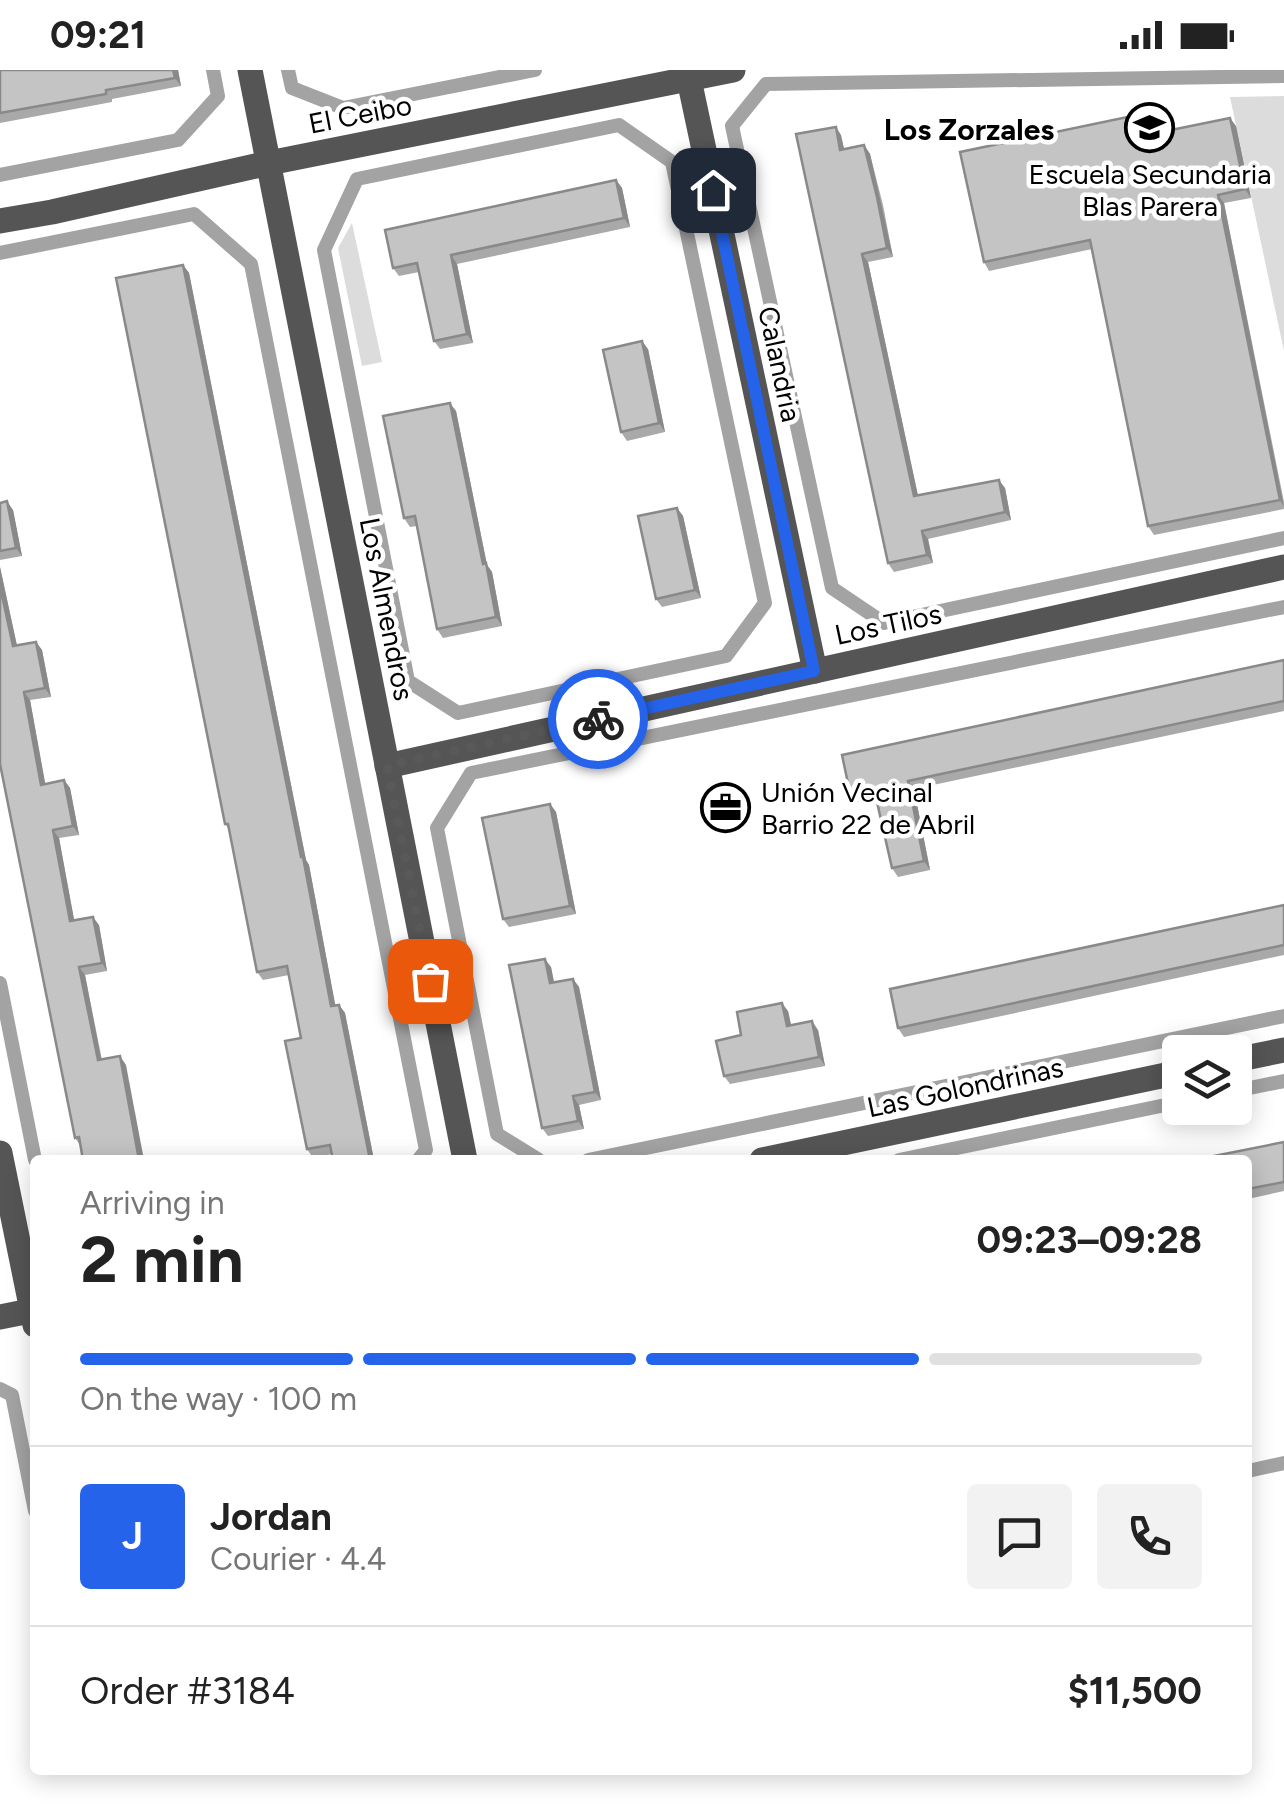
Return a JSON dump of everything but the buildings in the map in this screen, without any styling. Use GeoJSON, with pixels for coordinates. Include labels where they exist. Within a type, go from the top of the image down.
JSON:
{"type":"FeatureCollection","features":[{"type":"Feature","properties":{"kind":"street","name":"Los Almendros"},"geometry":{"type":"LineString","coordinates":[[250,70],[464,1155]]}},
{"type":"Feature","properties":{"kind":"street","name":"El Ceibo"},"geometry":{"type":"LineString","coordinates":[[0,222],[688,75],[733,70]]}},
{"type":"Feature","properties":{"kind":"street","name":"Calandria"},"geometry":{"type":"LineString","coordinates":[[688,75],[814,671]]}},
{"type":"Feature","properties":{"kind":"street","name":"Los Tilos"},"geometry":{"type":"LineString","coordinates":[[387,766],[1284,567]]}},
{"type":"Feature","properties":{"kind":"street"},"geometry":{"type":"LineString","coordinates":[[1252,1057],[1284,1050]]}},
{"type":"Feature","properties":{"kind":"street","name":"Las Golondrinas"},"geometry":{"type":"LineString","coordinates":[[786,1155],[1162,1076]]}},
{"type":"Feature","properties":{"kind":"street"},"geometry":{"type":"LineString","coordinates":[[0,1152],[30,1296]]}},
{"type":"Feature","properties":{"kind":"street"},"geometry":{"type":"LineString","coordinates":[[0,1317],[30,1315]]}},
{"type":"Feature","properties":{"kind":"shaded area"},"geometry":{"type":"Polygon","coordinates":[[[1284,96],[1284,351],[1230,97],[1284,96]]]}},
{"type":"Feature","properties":{"kind":"shaded area"},"geometry":{"type":"Polygon","coordinates":[[[352,223],[382,362],[362,366],[338,248],[352,223]]]}},
{"type":"Feature","properties":{"kind":"waterway"},"geometry":{"type":"LineString","coordinates":[[0,175],[178,140],[218,96],[213,70]]}},
{"type":"Feature","properties":{"kind":"waterway"},"geometry":{"type":"LineString","coordinates":[[288,70],[292,88],[343,108],[535,70]]}},
{"type":"Feature","properties":{"kind":"waterway"},"geometry":{"type":"LineString","coordinates":[[1284,76],[766,84],[732,126],[832,588],[884,623],[1284,538]]}},
{"type":"Feature","properties":{"kind":"waterway"},"geometry":{"type":"LineString","coordinates":[[619,125],[672,162],[765,603],[726,656],[458,713],[408,681],[324,250],[357,179],[619,125]]}},
{"type":"Feature","properties":{"kind":"waterway"},"geometry":{"type":"LineString","coordinates":[[0,253],[194,214],[251,264],[426,1150],[422,1155]]}},
{"type":"Feature","properties":{"kind":"waterway"},"geometry":{"type":"LineString","coordinates":[[531,1155],[497,1134],[437,828],[471,773],[1284,607]]}},
{"type":"Feature","properties":{"kind":"waterway"},"geometry":{"type":"LineString","coordinates":[[0,983],[34,1155]]}},
{"type":"Feature","properties":{"kind":"waterway"},"geometry":{"type":"LineString","coordinates":[[612,1155],[1284,1016]]}},
{"type":"Feature","properties":{"kind":"waterway"},"geometry":{"type":"LineString","coordinates":[[1252,1088],[1284,1081]]}},
{"type":"Feature","properties":{"kind":"waterway"},"geometry":{"type":"LineString","coordinates":[[923,1155],[1162,1106]]}},
{"type":"Feature","properties":{"kind":"waterway"},"geometry":{"type":"LineString","coordinates":[[0,1389],[12,1395],[30,1486]]}},
{"type":"Feature","properties":{"kind":"waterway"},"geometry":{"type":"LineString","coordinates":[[1252,1470],[1284,1463]]}},
{"type":"Feature","properties":{"kind":"way so far"},"geometry":{"type":"LineString","coordinates":[[430,981],[387,766],[598,719]]}},
{"type":"Feature","properties":{"kind":"place","name":"Escuela Secundaria Blas Parera"},"geometry":{"type":"Point","coordinates":[1150,127]}},
{"type":"Feature","properties":{"kind":"place","name":"Unión Vecinal Barrio 22 de Abril"},"geometry":{"type":"Point","coordinates":[726,808]}},
{"type":"Feature","properties":{"kind":"district","name":"Los Zorzales"},"geometry":{"type":"Point","coordinates":[969,129]}},
{"type":"Feature","properties":{"kind":"route"},"geometry":{"type":"LineString","coordinates":[[598,719],[814,671],[713,190]]}}]}
